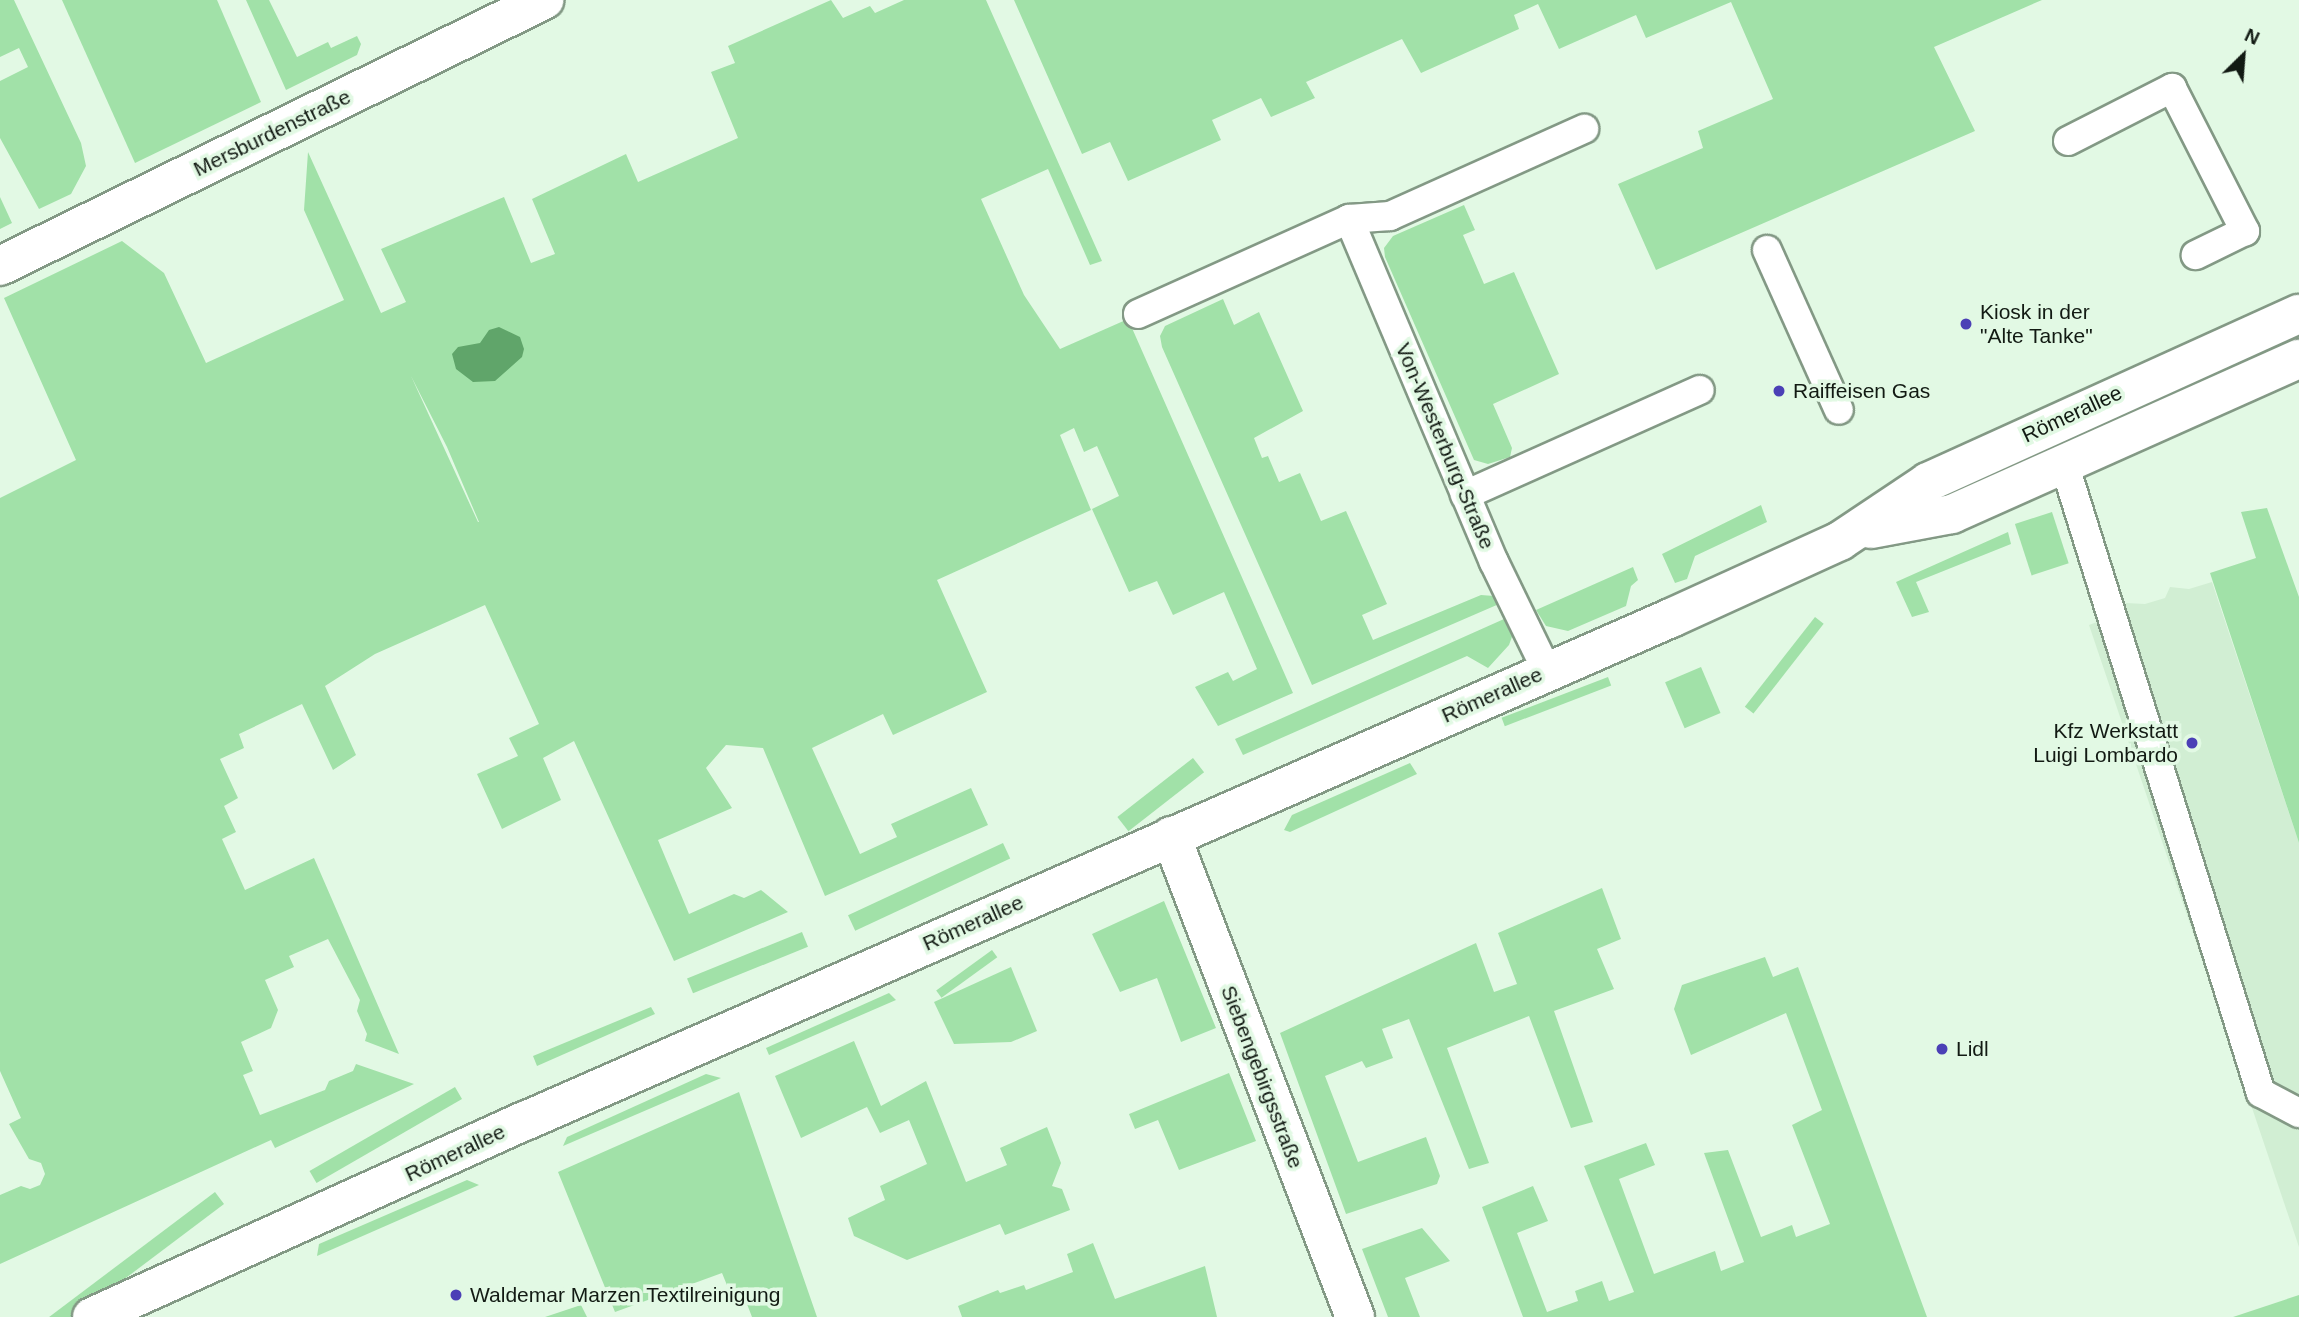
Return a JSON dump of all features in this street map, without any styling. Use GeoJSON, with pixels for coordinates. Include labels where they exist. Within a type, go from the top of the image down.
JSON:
{"type":"FeatureCollection","features":[{"type":"Feature","properties":{"kind":"street","name":"Mersburdenstraße"},"geometry":{"type":"LineString","coordinates":[[0,266],[544,0]]}},
{"type":"Feature","properties":{"kind":"street","name":"Römerallee"},"geometry":{"type":"LineString","coordinates":[[92,1317],[1856,532],[1928,482],[2299,314]]}},
{"type":"Feature","properties":{"kind":"street","name":"Römerallee"},"geometry":{"type":"LineString","coordinates":[[1856,532],[1952,514],[2299,359]]}},
{"type":"Feature","properties":{"kind":"street","name":"Siebengebirgsstraße"},"geometry":{"type":"LineString","coordinates":[[1171,836],[1354,1317]]}},
{"type":"Feature","properties":{"kind":"lane"},"geometry":{"type":"LineString","coordinates":[[2068,141],[2172,88],[2245,232],[2196,255]]}},
{"type":"Feature","properties":{"kind":"lane"},"geometry":{"type":"LineString","coordinates":[[1138,314],[1349,219],[1390,216],[1584,129]]}},
{"type":"Feature","properties":{"kind":"lane","name":"Von-Westerburg-Straße"},"geometry":{"type":"LineString","coordinates":[[1349,219],[1465,495],[1547,671]]}},
{"type":"Feature","properties":{"kind":"lane"},"geometry":{"type":"LineString","coordinates":[[1767,250],[1839,410]]}},
{"type":"Feature","properties":{"kind":"lane"},"geometry":{"type":"LineString","coordinates":[[1465,495],[1700,390]]}},
{"type":"Feature","properties":{"kind":"lane"},"geometry":{"type":"LineString","coordinates":[[2064,463],[2261,1093],[2299,1113]]}},
{"type":"Feature","properties":{"kind":"shaded area"},"geometry":{"type":"Polygon","coordinates":[[[0,0],[14,0],[81,143],[86,166],[71,194],[39,209],[0,138],[0,81],[28,67],[19,48],[0,57],[0,0]]]}},
{"type":"Feature","properties":{"kind":"shaded area"},"geometry":{"type":"Polygon","coordinates":[[[62,0],[217,0],[261,102],[135,163],[62,0]]]}},
{"type":"Feature","properties":{"kind":"shaded area"},"geometry":{"type":"Polygon","coordinates":[[[246,0],[269,0],[297,57],[328,42],[331,48],[357,36],[361,44],[357,55],[286,90],[246,0]]]}},
{"type":"Feature","properties":{"kind":"shaded area"},"geometry":{"type":"Polygon","coordinates":[[[831,0],[843,18],[870,6],[875,13],[904,0],[986,0],[1102,261],[1090,265],[1048,169],[981,199],[1024,295],[1060,349],[1128,319],[1293,693],[1218,726],[1195,687],[1228,672],[1233,681],[1257,669],[1224,592],[1173,615],[1157,581],[1129,592],[1092,509],[1119,496],[1097,446],[1084,452],[1074,428],[1060,435],[1091,510],[937,580],[987,692],[893,735],[883,714],[812,748],[860,854],[897,837],[891,824],[971,788],[988,825],[825,896],[763,748],[726,745],[706,768],[732,808],[658,840],[689,914],[734,894],[744,898],[761,890],[788,912],[674,961],[574,741],[543,758],[561,800],[502,829],[477,774],[518,756],[509,738],[539,724],[485,605],[375,654],[325,686],[356,755],[333,770],[302,704],[239,734],[244,748],[220,759],[238,798],[224,806],[236,832],[222,839],[245,890],[314,858],[399,1054],[365,1041],[367,1034],[357,1011],[360,1000],[328,939],[289,956],[294,967],[265,980],[278,1010],[271,1028],[241,1042],[253,1071],[243,1075],[260,1115],[325,1090],[329,1081],[353,1071],[356,1064],[414,1084],[275,1148],[271,1140],[0,1264],[0,1195],[21,1186],[30,1189],[40,1185],[45,1174],[41,1163],[29,1159],[9,1124],[21,1118],[0,1071],[0,498],[76,460],[4,298],[122,241],[164,273],[206,363],[344,300],[304,210],[308,152],[381,313],[406,302],[381,249],[504,197],[531,263],[555,254],[532,199],[626,154],[638,182],[738,138],[711,72],[735,63],[728,46],[831,0]],[[411,376],[479,522],[447,447],[411,376]]]}},
{"type":"Feature","properties":{"kind":"shaded area"},"geometry":{"type":"Polygon","coordinates":[[[1014,0],[2042,0],[1934,47],[1975,131],[1656,270],[1618,184],[1703,148],[1698,131],[1773,99],[1731,2],[1646,38],[1636,15],[1559,49],[1538,4],[1514,15],[1519,29],[1421,73],[1402,39],[1306,82],[1315,98],[1271,117],[1261,98],[1212,120],[1221,140],[1128,181],[1110,142],[1082,154],[1014,0]]]}},
{"type":"Feature","properties":{"kind":"shaded area"},"geometry":{"type":"Polygon","coordinates":[[[0,197],[12,223],[0,229],[0,197]]]}},
{"type":"Feature","properties":{"kind":"shaded area"},"geometry":{"type":"Polygon","coordinates":[[[1464,205],[1475,230],[1463,235],[1484,284],[1514,272],[1559,374],[1493,404],[1512,448],[1510,457],[1488,464],[1474,460],[1385,257],[1384,248],[1393,236],[1464,205]]]}},
{"type":"Feature","properties":{"kind":"shaded area"},"geometry":{"type":"Polygon","coordinates":[[[1223,299],[1234,325],[1259,312],[1303,411],[1254,438],[1262,458],[1268,456],[1279,482],[1300,473],[1321,521],[1346,511],[1387,604],[1362,615],[1373,640],[1481,595],[1494,596],[1499,604],[1312,685],[1162,347],[1160,336],[1165,326],[1223,299]]]}},
{"type":"Feature","properties":{"kind":"shaded area"},"geometry":{"type":"Polygon","coordinates":[[[499,327],[520,337],[524,349],[522,357],[495,381],[473,382],[456,369],[452,354],[458,347],[480,343],[489,330],[499,327]]]}},
{"type":"Feature","properties":{"kind":"shaded area"},"geometry":{"type":"Polygon","coordinates":[[[1761,505],[1767,522],[1695,556],[1687,579],[1675,583],[1662,554],[1761,505]]]}},
{"type":"Feature","properties":{"kind":"shaded area"},"geometry":{"type":"Polygon","coordinates":[[[2267,508],[2299,597],[2299,843],[2210,573],[2256,558],[2241,512],[2267,508]]]}},
{"type":"Feature","properties":{"kind":"shaded area"},"geometry":{"type":"Polygon","coordinates":[[[2052,512],[2069,563],[2032,575],[2015,524],[2052,512]]]}},
{"type":"Feature","properties":{"kind":"shaded area"},"geometry":{"type":"Polygon","coordinates":[[[2008,532],[2011,544],[1916,582],[1929,612],[1912,617],[1896,582],[2008,532]]]}},
{"type":"Feature","properties":{"kind":"shaded area"},"geometry":{"type":"Polygon","coordinates":[[[1633,567],[1638,580],[1631,586],[1626,606],[1568,631],[1546,626],[1536,610],[1633,567]]]}},
{"type":"Feature","properties":{"kind":"shaded area"},"geometry":{"type":"Polygon","coordinates":[[[2212,582],[2299,843],[2299,1247],[2089,625],[2121,613],[2126,603],[2145,604],[2165,598],[2170,587],[2189,589],[2212,582]]]}},
{"type":"Feature","properties":{"kind":"shaded area"},"geometry":{"type":"Polygon","coordinates":[[[1815,617],[1824,624],[1753,714],[1745,707],[1815,617]]]}},
{"type":"Feature","properties":{"kind":"shaded area"},"geometry":{"type":"Polygon","coordinates":[[[1504,619],[1513,634],[1509,645],[1488,668],[1467,656],[1243,755],[1235,739],[1504,619]]]}},
{"type":"Feature","properties":{"kind":"shaded area"},"geometry":{"type":"Polygon","coordinates":[[[1701,667],[1721,713],[1685,728],[1665,682],[1701,667]]]}},
{"type":"Feature","properties":{"kind":"shaded area"},"geometry":{"type":"Polygon","coordinates":[[[1608,677],[1611,685],[1505,726],[1502,718],[1608,677]]]}},
{"type":"Feature","properties":{"kind":"shaded area"},"geometry":{"type":"Polygon","coordinates":[[[1193,758],[1204,772],[1128,831],[1117,817],[1193,758]]]}},
{"type":"Feature","properties":{"kind":"shaded area"},"geometry":{"type":"Polygon","coordinates":[[[1410,763],[1417,774],[1290,832],[1284,830],[1292,815],[1410,763]]]}},
{"type":"Feature","properties":{"kind":"shaded area"},"geometry":{"type":"Polygon","coordinates":[[[1003,843],[1010,858],[855,931],[848,915],[1003,843]]]}},
{"type":"Feature","properties":{"kind":"shaded area"},"geometry":{"type":"Polygon","coordinates":[[[1602,888],[1621,939],[1597,949],[1614,989],[1554,1011],[1593,1122],[1571,1128],[1529,1016],[1447,1048],[1489,1163],[1469,1169],[1409,1019],[1382,1029],[1393,1058],[1366,1068],[1362,1061],[1325,1076],[1358,1162],[1426,1137],[1440,1176],[1437,1184],[1346,1214],[1280,1033],[1476,943],[1494,992],[1517,984],[1498,933],[1602,888]]]}},
{"type":"Feature","properties":{"kind":"shaded area"},"geometry":{"type":"Polygon","coordinates":[[[1164,901],[1216,1028],[1181,1042],[1157,978],[1120,992],[1092,934],[1164,901]]]}},
{"type":"Feature","properties":{"kind":"shaded area"},"geometry":{"type":"Polygon","coordinates":[[[802,932],[808,947],[693,993],[687,978],[802,932]]]}},
{"type":"Feature","properties":{"kind":"shaded area"},"geometry":{"type":"Polygon","coordinates":[[[992,950],[997,957],[941,998],[936,991],[992,950]]]}},
{"type":"Feature","properties":{"kind":"shaded area"},"geometry":{"type":"Polygon","coordinates":[[[1765,957],[1773,977],[1798,967],[1927,1317],[1523,1317],[1482,1207],[1533,1186],[1548,1221],[1517,1233],[1547,1312],[1578,1301],[1575,1291],[1602,1281],[1609,1301],[1634,1292],[1584,1166],[1646,1143],[1655,1165],[1619,1179],[1654,1274],[1715,1251],[1721,1271],[1744,1262],[1704,1153],[1728,1150],[1761,1237],[1792,1225],[1796,1237],[1830,1224],[1792,1125],[1822,1110],[1786,1013],[1691,1055],[1674,1009],[1682,985],[1765,957]]]}},
{"type":"Feature","properties":{"kind":"shaded area"},"geometry":{"type":"Polygon","coordinates":[[[1011,967],[1037,1031],[1011,1042],[954,1044],[934,1002],[1011,967]]]}},
{"type":"Feature","properties":{"kind":"shaded area"},"geometry":{"type":"Polygon","coordinates":[[[889,993],[896,1000],[769,1055],[766,1048],[889,993]]]}},
{"type":"Feature","properties":{"kind":"shaded area"},"geometry":{"type":"Polygon","coordinates":[[[651,1007],[655,1014],[537,1066],[533,1056],[651,1007]]]}},
{"type":"Feature","properties":{"kind":"shaded area"},"geometry":{"type":"Polygon","coordinates":[[[854,1041],[881,1106],[926,1081],[966,1182],[1007,1165],[1000,1148],[1047,1127],[1061,1163],[1052,1186],[1062,1189],[1070,1210],[1005,1235],[1000,1224],[907,1260],[854,1236],[848,1218],[885,1200],[880,1186],[927,1164],[909,1120],[880,1133],[867,1107],[801,1138],[775,1076],[854,1041]]]}},
{"type":"Feature","properties":{"kind":"shaded area"},"geometry":{"type":"Polygon","coordinates":[[[1229,1073],[1256,1141],[1179,1170],[1158,1120],[1135,1129],[1129,1114],[1229,1073]]]}},
{"type":"Feature","properties":{"kind":"shaded area"},"geometry":{"type":"Polygon","coordinates":[[[706,1074],[721,1078],[563,1146],[567,1137],[706,1074]]]}},
{"type":"Feature","properties":{"kind":"shaded area"},"geometry":{"type":"Polygon","coordinates":[[[455,1087],[462,1099],[317,1183],[310,1171],[455,1087]]]}},
{"type":"Feature","properties":{"kind":"shaded area"},"geometry":{"type":"Polygon","coordinates":[[[739,1092],[817,1317],[752,1317],[742,1291],[731,1295],[722,1273],[615,1312],[558,1172],[739,1092]]]}},
{"type":"Feature","properties":{"kind":"shaded area"},"geometry":{"type":"Polygon","coordinates":[[[467,1180],[479,1185],[317,1256],[319,1244],[467,1180]]]}},
{"type":"Feature","properties":{"kind":"shaded area"},"geometry":{"type":"Polygon","coordinates":[[[215,1192],[224,1204],[74,1317],[49,1317],[215,1192]]]}},
{"type":"Feature","properties":{"kind":"shaded area"},"geometry":{"type":"Polygon","coordinates":[[[1422,1228],[1450,1261],[1405,1278],[1420,1317],[1388,1317],[1362,1249],[1422,1228]]]}},
{"type":"Feature","properties":{"kind":"shaded area"},"geometry":{"type":"Polygon","coordinates":[[[1093,1243],[1115,1299],[1205,1266],[1217,1317],[962,1317],[958,1306],[998,1290],[1000,1293],[1024,1285],[1026,1290],[1073,1272],[1067,1254],[1093,1243]]]}},
{"type":"Feature","properties":{"kind":"shaded area"},"geometry":{"type":"Polygon","coordinates":[[[2299,1295],[2299,1317],[2233,1317],[2299,1295]]]}},
{"type":"Feature","properties":{"kind":"shaded area"},"geometry":{"type":"Polygon","coordinates":[[[581,1305],[587,1317],[545,1317],[581,1305]]]}},
{"type":"Feature","properties":{"kind":"place","name":"Kiosk in der \"Alte Tanke\""},"geometry":{"type":"Point","coordinates":[1966,324]}},
{"type":"Feature","properties":{"kind":"place","name":"Raiffeisen Gas"},"geometry":{"type":"Point","coordinates":[1779,391]}},
{"type":"Feature","properties":{"kind":"place","name":"Kfz Werkstatt Luigi Lombardo"},"geometry":{"type":"Point","coordinates":[2192,743]}},
{"type":"Feature","properties":{"kind":"place","name":"Lidl"},"geometry":{"type":"Point","coordinates":[1942,1049]}},
{"type":"Feature","properties":{"kind":"place","name":"Waldemar Marzen Textilreinigung"},"geometry":{"type":"Point","coordinates":[456,1295]}}]}
